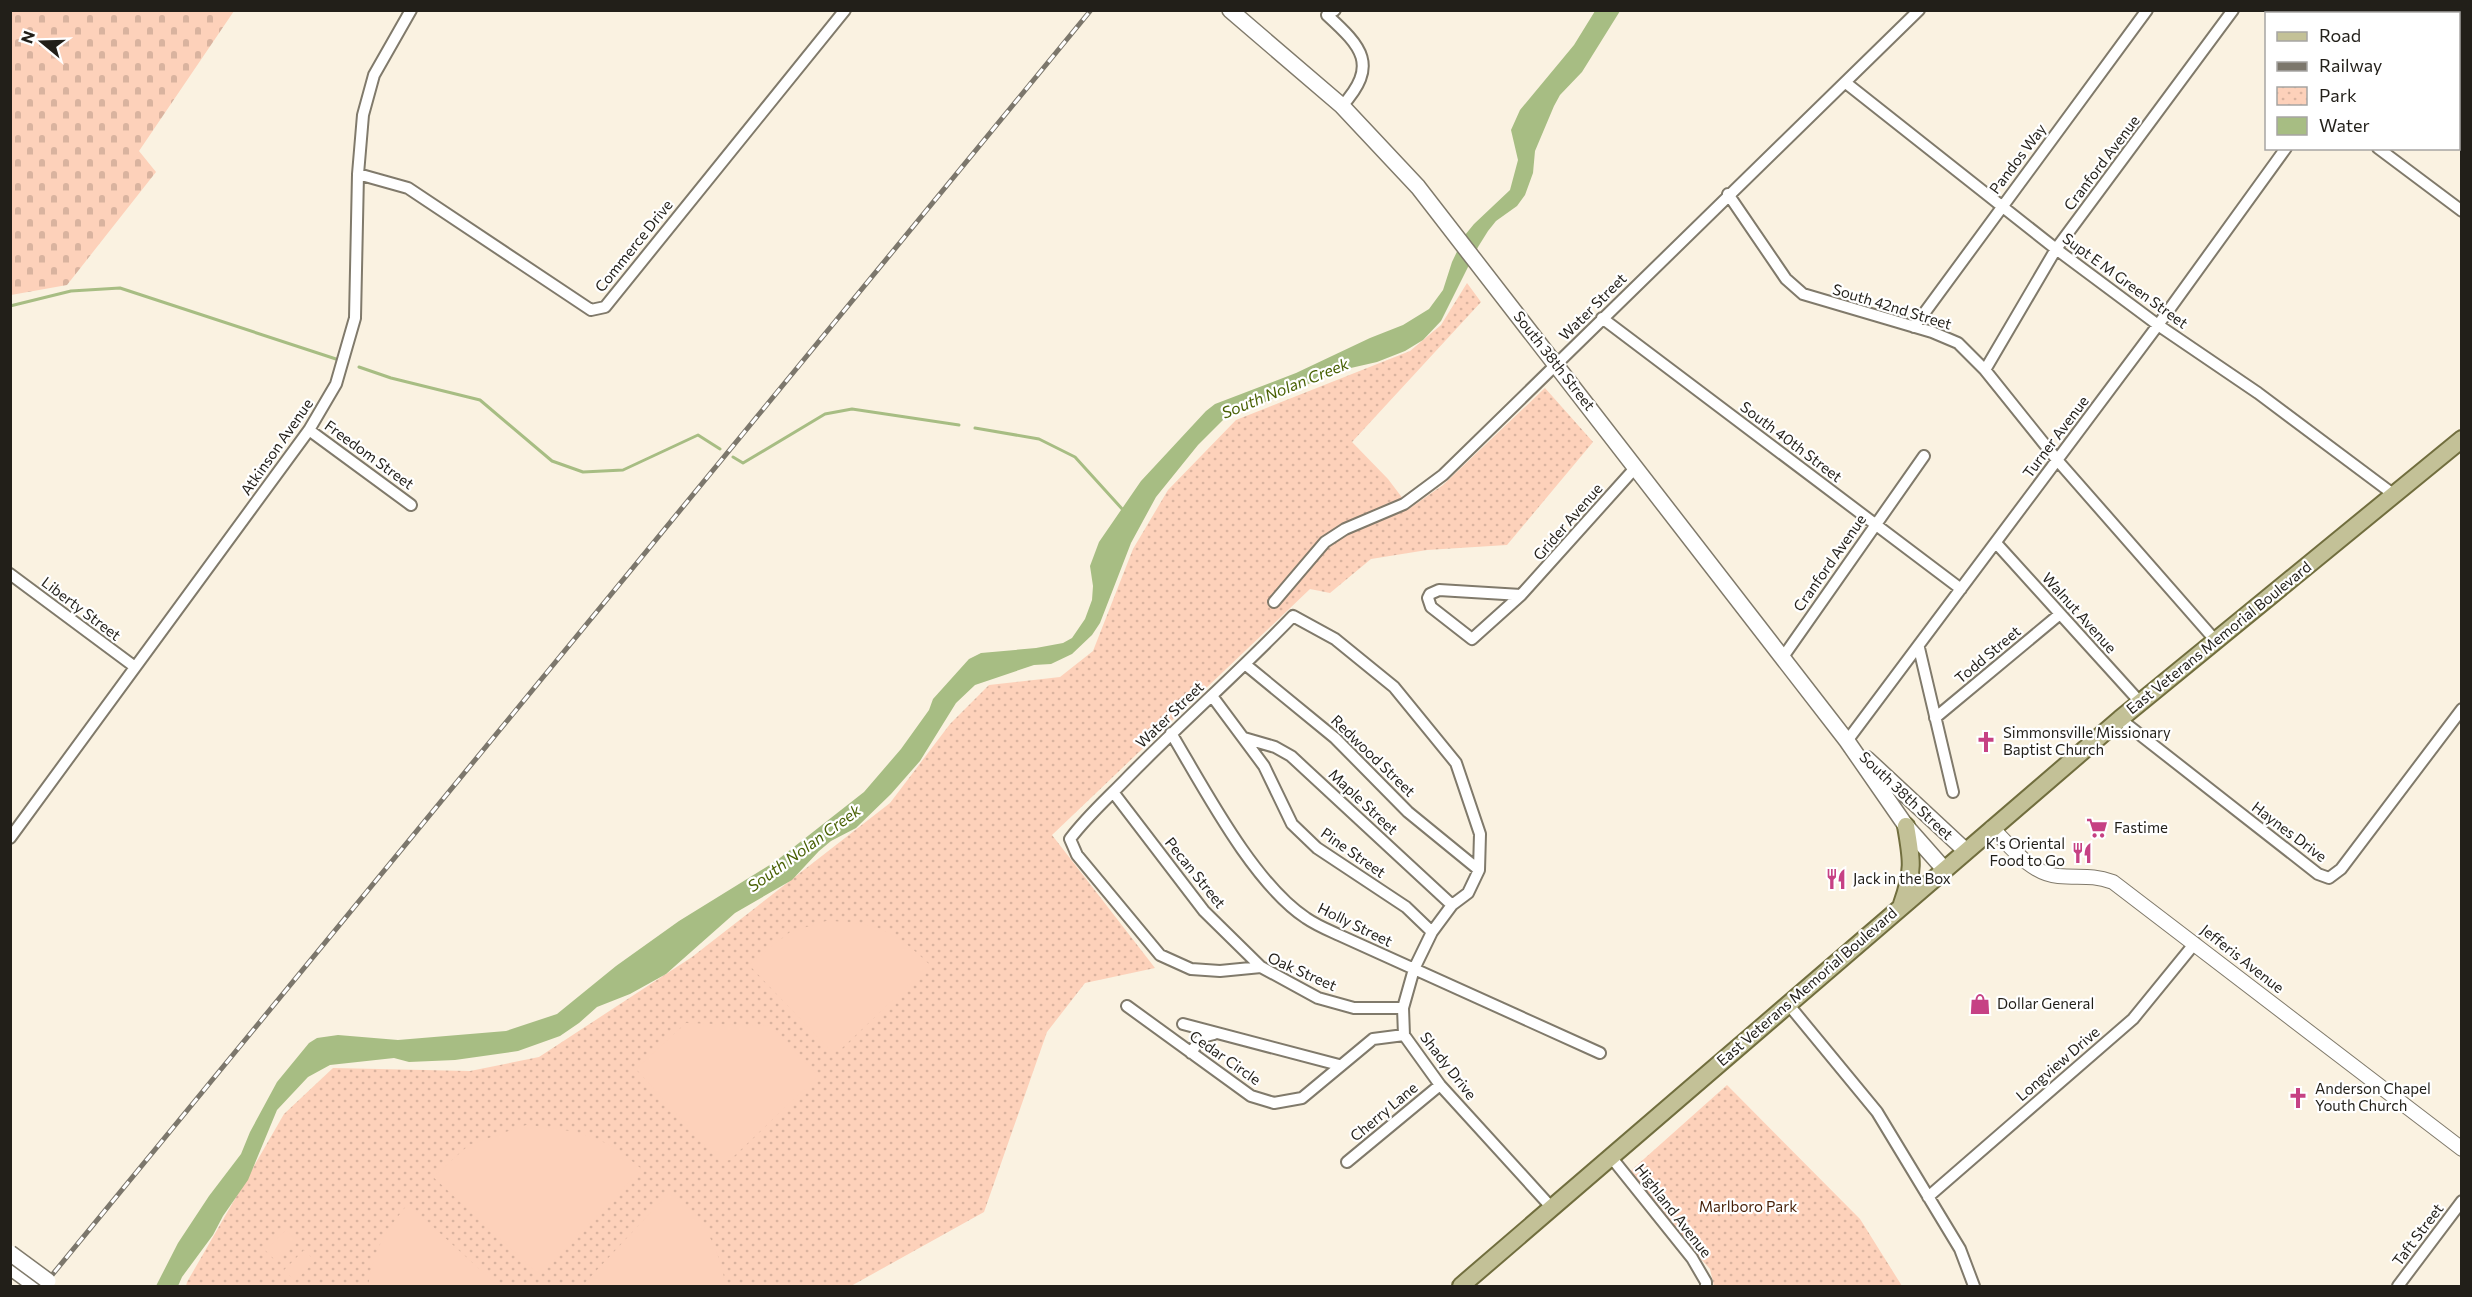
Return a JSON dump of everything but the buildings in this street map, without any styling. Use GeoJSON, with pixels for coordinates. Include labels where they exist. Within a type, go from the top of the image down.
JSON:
{"type":"FeatureCollection","features":[{"type":"Feature","properties":{"kind":"main road","name":"South 38th Street"},"geometry":{"type":"LineString","coordinates":[[1230,10],[1342,106],[1386,150],[1446,220],[1847,741],[1906,826],[1944,869]]}},
{"type":"Feature","properties":{"kind":"main road","name":"East Veterans Memorial Boulevard"},"geometry":{"type":"LineString","coordinates":[[1461,1287],[2140,702],[2462,440]]}},
{"type":"Feature","properties":{"kind":"main road","name":"South 38th Street"},"geometry":{"type":"LineString","coordinates":[[1847,741],[1966,851]]}},
{"type":"Feature","properties":{"kind":"main road"},"geometry":{"type":"LineString","coordinates":[[1901,906],[1911,880],[1913,862],[1906,826]]}},
{"type":"Feature","properties":{"kind":"main road"},"geometry":{"type":"LineString","coordinates":[[10,1253],[46,1285]]}},
{"type":"Feature","properties":{"kind":"main road"},"geometry":{"type":"LineString","coordinates":[[10,1267],[46,1285]]}},
{"type":"Feature","properties":{"kind":"street","name":"Atkinson Avenue"},"geometry":{"type":"LineString","coordinates":[[10,838],[309,430],[336,384],[355,318],[358,174],[363,116],[375,75],[411,10]]}},
{"type":"Feature","properties":{"kind":"street","name":"Commerce Drive"},"geometry":{"type":"LineString","coordinates":[[358,174],[408,188],[591,310],[605,307],[845,10]]}},
{"type":"Feature","properties":{"kind":"street","name":"Water Street"},"geometry":{"type":"LineString","coordinates":[[1274,602],[1308,559],[1325,542],[1345,529],[1404,504],[1423,492],[1919,10]]}},
{"type":"Feature","properties":{"kind":"street","name":"Pandos Way"},"geometry":{"type":"LineString","coordinates":[[1914,327],[2147,10]]}},
{"type":"Feature","properties":{"kind":"street","name":"Cranford Avenue"},"geometry":{"type":"LineString","coordinates":[[1985,370],[2056,249],[2233,10]]}},
{"type":"Feature","properties":{"kind":"street"},"geometry":{"type":"LineString","coordinates":[[1328,12],[1352,38],[1362,58],[1359,83],[1342,106]]}},
{"type":"Feature","properties":{"kind":"street","name":"Supt E M Green Street"},"geometry":{"type":"LineString","coordinates":[[1846,83],[2056,249],[2158,325],[2258,393],[2393,494]]}},
{"type":"Feature","properties":{"kind":"street","name":"Turner Avenue"},"geometry":{"type":"LineString","coordinates":[[1847,741],[2058,461],[2285,150]]}},
{"type":"Feature","properties":{"kind":"street"},"geometry":{"type":"LineString","coordinates":[[2381,150],[2462,211]]}},
{"type":"Feature","properties":{"kind":"street","name":"South 42nd Street"},"geometry":{"type":"LineString","coordinates":[[1728,194],[1786,279],[1803,294],[1949,338],[1958,343],[1985,370],[2058,461],[2215,640]]}},
{"type":"Feature","properties":{"kind":"street","name":"South 40th Street"},"geometry":{"type":"LineString","coordinates":[[1602,318],[1962,589]]}},
{"type":"Feature","properties":{"kind":"street","name":"Freedom Street"},"geometry":{"type":"LineString","coordinates":[[309,430],[411,505]]}},
{"type":"Feature","properties":{"kind":"street","name":"Cranford Avenue"},"geometry":{"type":"LineString","coordinates":[[1782,657],[1924,456]]}},
{"type":"Feature","properties":{"kind":"street","name":"Grider Avenue"},"geometry":{"type":"LineString","coordinates":[[1521,595],[1439,590],[1434,591],[1428,598],[1431,607],[1472,639],[1521,595],[1636,467]]}},
{"type":"Feature","properties":{"kind":"street","name":"Walnut Avenue"},"geometry":{"type":"LineString","coordinates":[[1996,543],[2140,702]]}},
{"type":"Feature","properties":{"kind":"street","name":"Liberty Street"},"geometry":{"type":"LineString","coordinates":[[10,574],[135,667]]}},
{"type":"Feature","properties":{"kind":"street","name":"Todd Street"},"geometry":{"type":"LineString","coordinates":[[1935,718],[2060,614]]}},
{"type":"Feature","properties":{"kind":"street","name":"Water Street"},"geometry":{"type":"LineString","coordinates":[[1070,839],[1087,816],[1171,733],[1246,665],[1293,616],[1335,639],[1394,687],[1456,763],[1480,834],[1479,870]]}},
{"type":"Feature","properties":{"kind":"street"},"geometry":{"type":"LineString","coordinates":[[1919,648],[1953,792]]}},
{"type":"Feature","properties":{"kind":"street","name":"Redwood Street"},"geometry":{"type":"LineString","coordinates":[[1246,665],[1335,738],[1408,812],[1479,870]]}},
{"type":"Feature","properties":{"kind":"street","name":"Pine Street"},"geometry":{"type":"LineString","coordinates":[[1212,696],[1264,766],[1292,824],[1317,848],[1406,907],[1432,932]]}},
{"type":"Feature","properties":{"kind":"street","name":"Haynes Drive"},"geometry":{"type":"LineString","coordinates":[[2120,719],[2318,874],[2328,878],[2341,869],[2462,709]]}},
{"type":"Feature","properties":{"kind":"street","name":"Holly Street"},"geometry":{"type":"LineString","coordinates":[[1171,733],[1226,823],[1266,881],[1305,917],[1339,935],[1600,1053]]}},
{"type":"Feature","properties":{"kind":"street","name":"Maple Street"},"geometry":{"type":"LineString","coordinates":[[1244,738],[1275,747],[1291,756],[1452,905]]}},
{"type":"Feature","properties":{"kind":"street","name":"Pecan Street"},"geometry":{"type":"LineString","coordinates":[[1113,792],[1204,911],[1261,967]]}},
{"type":"Feature","properties":{"kind":"street","name":"Jefferis Avenue"},"geometry":{"type":"LineString","coordinates":[[1992,828],[2041,872],[2057,876],[2095,876],[2113,882],[2462,1149]]}},
{"type":"Feature","properties":{"kind":"street","name":"Oak Street"},"geometry":{"type":"LineString","coordinates":[[1070,839],[1077,855],[1160,955],[1191,969],[1220,971],[1261,967],[1318,998],[1354,1008],[1403,1008]]}},
{"type":"Feature","properties":{"kind":"street","name":"Shady Drive"},"geometry":{"type":"LineString","coordinates":[[1479,870],[1467,892],[1452,905],[1432,932],[1414,969],[1403,1008],[1404,1035],[1440,1085],[1552,1208]]}},
{"type":"Feature","properties":{"kind":"street","name":"Longview Drive"},"geometry":{"type":"LineString","coordinates":[[1928,1197],[2133,1019],[2195,943]]}},
{"type":"Feature","properties":{"kind":"street"},"geometry":{"type":"LineString","coordinates":[[1788,1004],[1877,1112],[1960,1249],[1974,1287]]}},
{"type":"Feature","properties":{"kind":"street","name":"Cedar Circle"},"geometry":{"type":"LineString","coordinates":[[1127,1006],[1251,1096],[1274,1103],[1302,1098],[1373,1039],[1404,1035]]}},
{"type":"Feature","properties":{"kind":"street"},"geometry":{"type":"LineString","coordinates":[[1183,1024],[1339,1065]]}},
{"type":"Feature","properties":{"kind":"street"},"geometry":{"type":"LineString","coordinates":[[1191,1053],[1205,1035],[1217,1033]]}},
{"type":"Feature","properties":{"kind":"street","name":"Cherry Lane"},"geometry":{"type":"LineString","coordinates":[[1347,1162],[1440,1085]]}},
{"type":"Feature","properties":{"kind":"street","name":"Highland Avenue"},"geometry":{"type":"LineString","coordinates":[[1611,1157],[1692,1258],[1706,1282],[1706,1287]]}},
{"type":"Feature","properties":{"kind":"street","name":"Taft Street"},"geometry":{"type":"LineString","coordinates":[[2398,1287],[2462,1201]]}},
{"type":"Feature","properties":{"kind":"green space"},"geometry":{"type":"Polygon","coordinates":[[[11,10],[234,11],[139,151],[156,172],[67,285],[11,295],[11,10]]]}},
{"type":"Feature","properties":{"kind":"green space"},"geometry":{"type":"Polygon","coordinates":[[[1467,283],[1481,302],[1352,442],[1388,479],[1410,508],[1443,485],[1545,388],[1593,442],[1507,545],[1427,550],[1371,559],[1330,593],[1310,589],[1052,835],[1155,968],[1085,983],[1047,1032],[984,1212],[851,1286],[186,1286],[284,1114],[333,1068],[470,1071],[539,1057],[692,957],[890,803],[950,724],[989,685],[1060,677],[1093,651],[1133,549],[1168,490],[1236,420],[1410,351],[1441,325],[1467,283]]]}},
{"type":"Feature","properties":{"kind":"green space"},"geometry":{"type":"Polygon","coordinates":[[[826,921],[858,923],[883,930],[906,944],[930,965],[840,1050],[831,1051],[749,965],[790,932],[826,921]]]}},
{"type":"Feature","properties":{"kind":"green space"},"geometry":{"type":"Polygon","coordinates":[[[686,1023],[771,1026],[818,1076],[730,1160],[720,1162],[636,1069],[686,1023]]]}},
{"type":"Feature","properties":{"kind":"green space","name":"Marlboro Park"},"geometry":{"type":"Polygon","coordinates":[[[1727,1085],[1860,1219],[1902,1286],[1714,1286],[1710,1269],[1626,1175],[1727,1085]]]}},
{"type":"Feature","properties":{"kind":"green space"},"geometry":{"type":"Polygon","coordinates":[[[526,1125],[561,1129],[595,1138],[619,1151],[642,1169],[544,1271],[535,1271],[433,1177],[469,1145],[526,1125]]]}},
{"type":"Feature","properties":{"kind":"green space"},"geometry":{"type":"Polygon","coordinates":[[[668,1194],[690,1208],[707,1232],[720,1260],[725,1286],[582,1286],[668,1194]]]}},
{"type":"Feature","properties":{"kind":"green space"},"geometry":{"type":"Polygon","coordinates":[[[408,1204],[498,1286],[368,1286],[373,1262],[381,1242],[408,1204]]]}},
{"type":"Feature","properties":{"kind":"green space"},"geometry":{"type":"Polygon","coordinates":[[[286,1230],[295,1240],[275,1260],[265,1250],[286,1230]]]}},
{"type":"Feature","properties":{"kind":"green space"},"geometry":{"type":"Polygon","coordinates":[[[304,1250],[315,1261],[295,1281],[284,1270],[304,1250]]]}},
{"type":"Feature","properties":{"kind":"water","name":"South Nolan Creek"},"geometry":{"type":"Polygon","coordinates":[[[1595,11],[1620,11],[1582,72],[1560,95],[1535,151],[1533,173],[1525,195],[1517,206],[1496,221],[1488,231],[1441,321],[1423,340],[1405,351],[1377,362],[1342,370],[1224,419],[1198,445],[1156,497],[1131,543],[1100,623],[1092,635],[1072,654],[1051,664],[1034,665],[975,685],[956,703],[920,761],[891,794],[856,828],[831,841],[792,880],[735,913],[666,974],[630,994],[597,1007],[560,1036],[518,1051],[455,1060],[409,1062],[394,1058],[330,1065],[308,1077],[277,1110],[248,1180],[178,1286],[156,1286],[178,1243],[209,1196],[241,1154],[277,1082],[309,1043],[317,1038],[338,1035],[398,1040],[506,1031],[557,1014],[616,966],[679,921],[776,861],[864,792],[901,749],[929,710],[933,699],[969,659],[981,653],[1036,648],[1063,643],[1072,638],[1085,619],[1092,600],[1093,586],[1090,566],[1099,542],[1141,481],[1206,411],[1215,404],[1296,373],[1403,325],[1429,309],[1443,290],[1452,262],[1465,235],[1510,190],[1518,160],[1511,130],[1520,110],[1574,45],[1595,11]]]}},
{"type":"Feature","properties":{"kind":"waterway"},"geometry":{"type":"LineString","coordinates":[[10,306],[71,291],[120,288],[336,359]]}},
{"type":"Feature","properties":{"kind":"waterway"},"geometry":{"type":"LineString","coordinates":[[359,367],[391,378],[480,400],[552,461],[583,472],[623,470],[698,435],[720,449]]}},
{"type":"Feature","properties":{"kind":"waterway"},"geometry":{"type":"LineString","coordinates":[[733,457],[743,463],[825,414],[852,409],[959,425]]}},
{"type":"Feature","properties":{"kind":"waterway"},"geometry":{"type":"LineString","coordinates":[[975,428],[1039,439],[1075,457],[1124,511]]}},
{"type":"Feature","properties":{"kind":"railway"},"geometry":{"type":"LineString","coordinates":[[43,1286],[1091,10]]}},
{"type":"Feature","properties":{"kind":"place","name":"Simmonsville Missionary Baptist Church"},"geometry":{"type":"Point","coordinates":[1986,742]}},
{"type":"Feature","properties":{"kind":"place","name":"Fastime"},"geometry":{"type":"Point","coordinates":[2097,828]}},
{"type":"Feature","properties":{"kind":"place","name":"K's Oriental Food to Go"},"geometry":{"type":"Point","coordinates":[2082,853]}},
{"type":"Feature","properties":{"kind":"place","name":"Jack in the Box"},"geometry":{"type":"Point","coordinates":[1836,879]}},
{"type":"Feature","properties":{"kind":"place","name":"Dollar General"},"geometry":{"type":"Point","coordinates":[1980,1004]}},
{"type":"Feature","properties":{"kind":"place","name":"Anderson Chapel Youth Church"},"geometry":{"type":"Point","coordinates":[2298,1098]}}]}
